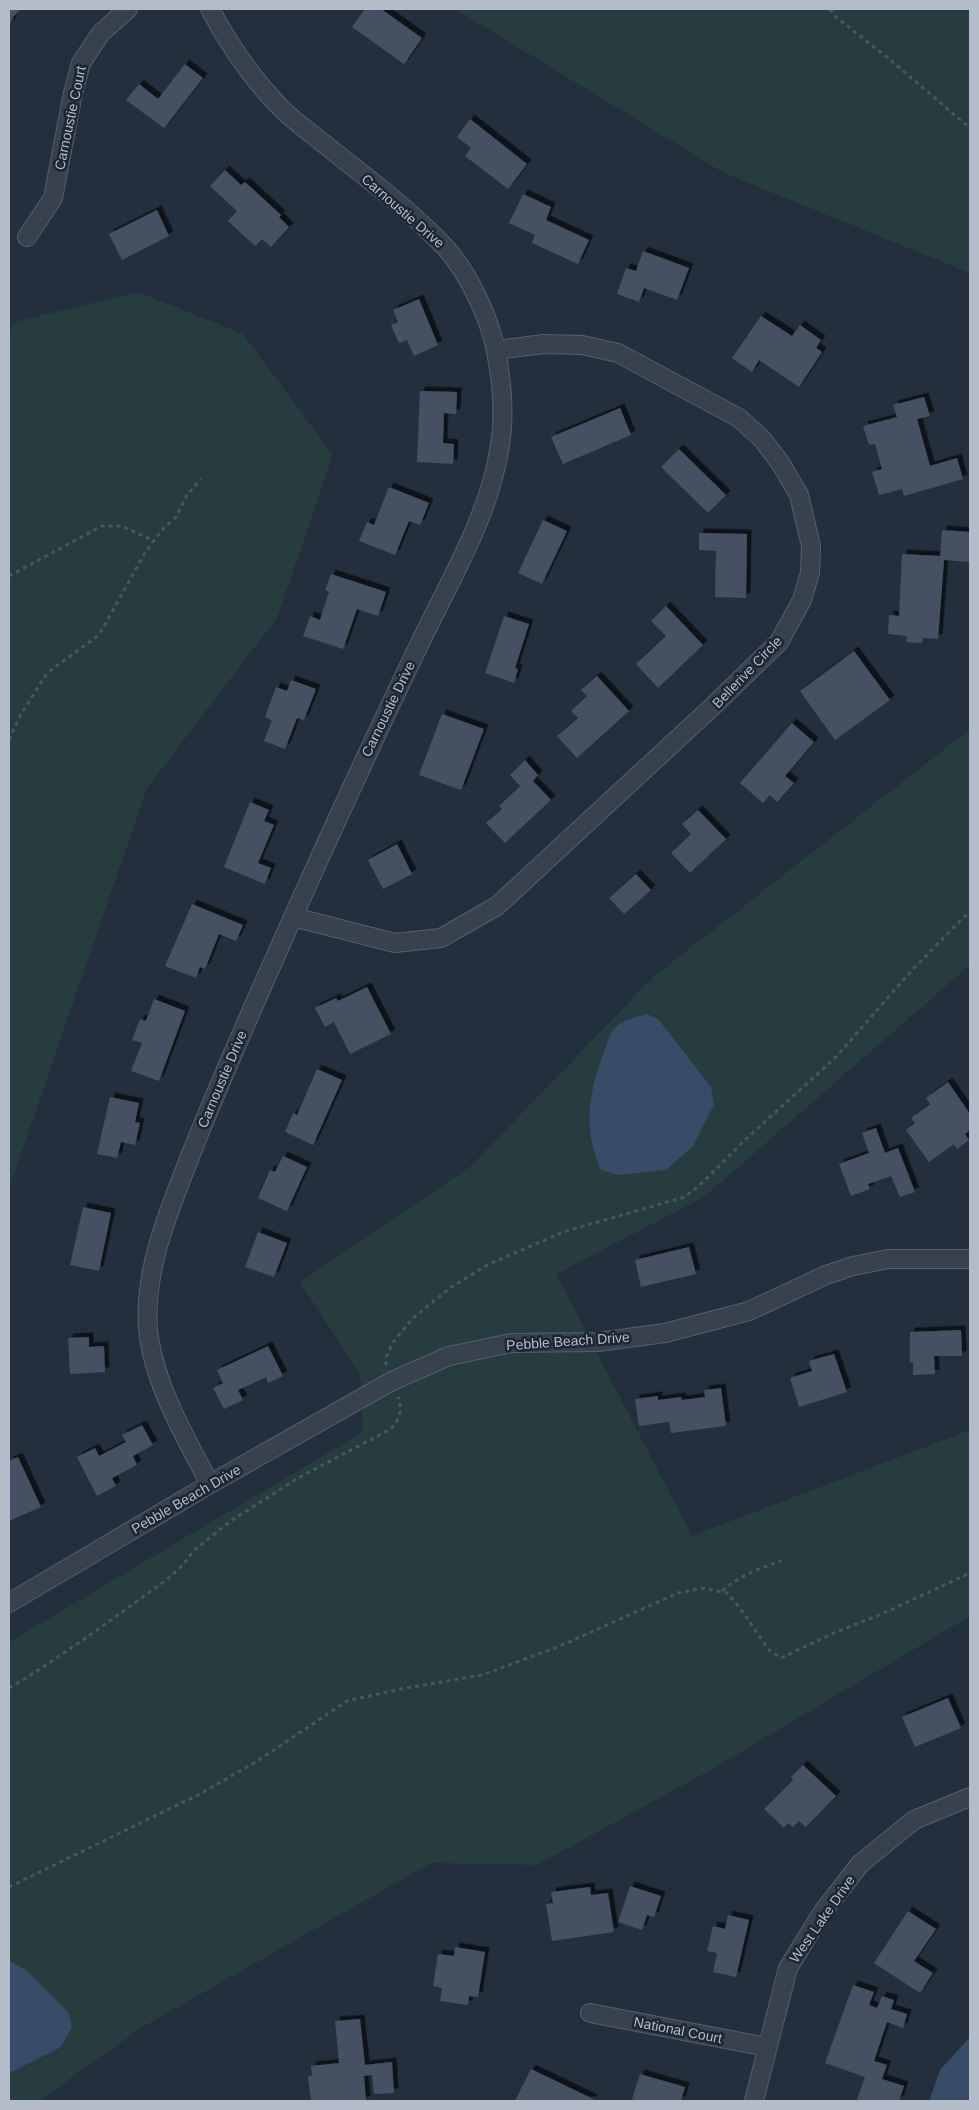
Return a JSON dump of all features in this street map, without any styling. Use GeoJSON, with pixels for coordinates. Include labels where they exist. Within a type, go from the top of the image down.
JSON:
{"type":"FeatureCollection","features":[{"type":"Feature","properties":{"kind":"street","name":"Carnoustie Court"},"geometry":{"type":"LineString","coordinates":[[27,237],[53,198],[73,93],[81,63],[100,33],[128,9]]}},
{"type":"Feature","properties":{"kind":"street","name":"Carnoustie Drive"},"geometry":{"type":"LineString","coordinates":[[210,9],[220,28],[249,70],[279,106],[413,216],[447,249],[473,289],[487,320],[496,350],[502,418],[500,447],[491,484],[477,524],[359,769],[213,1096],[161,1231],[154,1261],[148,1327],[154,1363],[183,1434],[210,1484]]}},
{"type":"Feature","properties":{"kind":"street","name":"Bellerive Circle"},"geometry":{"type":"LineString","coordinates":[[293,918],[395,943],[441,938],[497,906],[712,707],[779,642],[802,600],[810,573],[811,546],[799,496],[781,464],[763,440],[739,418],[618,353],[582,345],[544,344],[496,350]]}},
{"type":"Feature","properties":{"kind":"street","name":"Pebble Beach Drive"},"geometry":{"type":"LineString","coordinates":[[9,1603],[210,1484],[392,1381],[449,1356],[511,1344],[598,1342],[665,1333],[749,1311],[826,1275],[853,1266],[888,1259],[970,1259]]}},
{"type":"Feature","properties":{"kind":"street","name":"West Lake Drive"},"geometry":{"type":"LineString","coordinates":[[754,2101],[788,1968],[822,1913],[860,1864],[914,1820],[970,1798]]}},
{"type":"Feature","properties":{"kind":"street","name":"National Court"},"geometry":{"type":"LineString","coordinates":[[590,2013],[767,2046]]}},
{"type":"Feature","properties":{"kind":"path"},"geometry":{"type":"LineString","coordinates":[[830,9],[836,17],[888,58],[970,128]]}},
{"type":"Feature","properties":{"kind":"path"},"geometry":{"type":"LineString","coordinates":[[9,740],[20,716],[47,673],[99,635],[146,551],[176,517],[187,496],[201,479]]}},
{"type":"Feature","properties":{"kind":"path"},"geometry":{"type":"LineString","coordinates":[[9,576],[102,526],[122,526],[154,541]]}},
{"type":"Feature","properties":{"kind":"path"},"geometry":{"type":"LineString","coordinates":[[9,1688],[83,1640],[164,1581],[183,1565],[193,1551],[232,1520],[300,1477],[391,1429],[399,1419],[400,1402],[386,1367],[386,1357],[393,1342],[413,1318],[450,1288],[488,1265],[566,1231],[685,1197],[836,1057],[913,969],[970,911]]}},
{"type":"Feature","properties":{"kind":"path"},"geometry":{"type":"LineString","coordinates":[[722,1592],[730,1584],[755,1570],[781,1560]]}},
{"type":"Feature","properties":{"kind":"path"},"geometry":{"type":"LineString","coordinates":[[9,1887],[198,1795],[259,1760],[347,1702],[400,1688],[482,1675],[560,1646],[678,1593],[702,1588],[727,1593],[740,1608],[769,1650],[781,1658],[970,1573]]}},
{"type":"Feature","properties":{"kind":"green space"},"geometry":{"type":"Polygon","coordinates":[[[455,9],[970,9],[970,273],[724,173],[455,9]]]}},
{"type":"Feature","properties":{"kind":"green space"},"geometry":{"type":"Polygon","coordinates":[[[138,292],[243,334],[333,455],[277,618],[147,788],[9,1189],[9,332],[15,322],[138,292]]]}},
{"type":"Feature","properties":{"kind":"green space"},"geometry":{"type":"Polygon","coordinates":[[[970,729],[970,965],[704,1197],[556,1274],[692,1536],[970,1430],[970,1616],[709,1771],[537,1865],[431,1863],[141,2028],[39,2101],[9,2101],[9,1642],[363,1432],[360,1374],[300,1282],[471,1166],[653,977],[970,729]]]}},
{"type":"Feature","properties":{"kind":"water"},"geometry":{"type":"Polygon","coordinates":[[[647,1014],[659,1020],[711,1087],[714,1105],[693,1146],[666,1170],[619,1175],[601,1170],[595,1155],[590,1127],[591,1098],[598,1070],[613,1030],[624,1021],[647,1014]]]}},
{"type":"Feature","properties":{"kind":"water"},"geometry":{"type":"Polygon","coordinates":[[[9,1961],[25,1969],[68,2012],[72,2027],[61,2047],[9,2073],[9,1961]]]}},
{"type":"Feature","properties":{"kind":"water"},"geometry":{"type":"Polygon","coordinates":[[[970,2037],[970,2101],[929,2101],[940,2070],[970,2037]]]}},
{"type":"Feature","properties":{"kind":"building"},"geometry":{"type":"Polygon","coordinates":[[[9,9],[21,9],[13,17],[9,26],[9,9]]]}},
{"type":"Feature","properties":{"kind":"building"},"geometry":{"type":"Polygon","coordinates":[[[365,9],[381,9],[422,38],[404,64],[352,27],[365,9]]]}},
{"type":"Feature","properties":{"kind":"building"},"geometry":{"type":"Polygon","coordinates":[[[185,64],[203,78],[164,128],[126,100],[139,84],[158,99],[185,64]]]}},
{"type":"Feature","properties":{"kind":"building"},"geometry":{"type":"Polygon","coordinates":[[[470,119],[527,164],[508,189],[465,156],[471,148],[457,137],[470,119]]]}},
{"type":"Feature","properties":{"kind":"building"},"geometry":{"type":"Polygon","coordinates":[[[225,170],[241,185],[245,182],[281,215],[279,217],[289,227],[271,247],[262,239],[255,246],[228,221],[237,211],[210,186],[225,170]]]}},
{"type":"Feature","properties":{"kind":"building"},"geometry":{"type":"Polygon","coordinates":[[[523,194],[551,207],[546,220],[589,240],[578,264],[532,243],[535,235],[509,223],[523,194]]]}},
{"type":"Feature","properties":{"kind":"building"},"geometry":{"type":"Polygon","coordinates":[[[157,210],[169,236],[122,260],[109,234],[157,210]]]}},
{"type":"Feature","properties":{"kind":"building"},"geometry":{"type":"Polygon","coordinates":[[[643,251],[689,268],[677,300],[644,288],[639,302],[617,294],[626,268],[636,271],[643,251]]]}},
{"type":"Feature","properties":{"kind":"building"},"geometry":{"type":"Polygon","coordinates":[[[419,299],[438,345],[414,356],[407,340],[399,343],[391,325],[398,322],[393,310],[419,299]]]}},
{"type":"Feature","properties":{"kind":"building"},"geometry":{"type":"Polygon","coordinates":[[[761,316],[792,336],[800,325],[821,340],[816,348],[822,352],[799,387],[759,360],[752,372],[732,358],[761,316]]]}},
{"type":"Feature","properties":{"kind":"building"},"geometry":{"type":"Polygon","coordinates":[[[420,391],[457,392],[456,414],[444,413],[443,443],[454,444],[453,464],[417,462],[420,391]]]}},
{"type":"Feature","properties":{"kind":"building"},"geometry":{"type":"Polygon","coordinates":[[[924,397],[930,416],[917,419],[930,466],[957,458],[963,479],[904,496],[902,489],[879,495],[872,472],[882,469],[875,444],[869,445],[863,426],[897,417],[893,405],[924,397]]]}},
{"type":"Feature","properties":{"kind":"building"},"geometry":{"type":"Polygon","coordinates":[[[620,408],[631,435],[563,464],[551,437],[620,408]]]}},
{"type":"Feature","properties":{"kind":"building"},"geometry":{"type":"Polygon","coordinates":[[[679,449],[726,495],[708,513],[661,467],[679,449]]]}},
{"type":"Feature","properties":{"kind":"building"},"geometry":{"type":"Polygon","coordinates":[[[389,487],[429,503],[420,525],[409,521],[395,555],[359,541],[367,522],[374,525],[389,487]]]}},
{"type":"Feature","properties":{"kind":"building"},"geometry":{"type":"Polygon","coordinates":[[[543,520],[567,531],[542,584],[518,573],[543,520]]]}},
{"type":"Feature","properties":{"kind":"building"},"geometry":{"type":"Polygon","coordinates":[[[942,530],[970,532],[970,562],[944,560],[938,639],[923,638],[922,643],[906,642],[907,636],[888,634],[889,615],[899,616],[902,554],[940,556],[942,530]]]}},
{"type":"Feature","properties":{"kind":"building"},"geometry":{"type":"Polygon","coordinates":[[[699,533],[747,534],[746,598],[715,597],[716,551],[699,550],[699,533]]]}},
{"type":"Feature","properties":{"kind":"building"},"geometry":{"type":"Polygon","coordinates":[[[331,574],[386,592],[378,616],[357,609],[343,649],[303,636],[310,616],[320,620],[329,592],[325,590],[331,574]]]}},
{"type":"Feature","properties":{"kind":"building"},"geometry":{"type":"Polygon","coordinates":[[[666,606],[703,645],[658,688],[636,664],[666,636],[651,621],[666,606]]]}},
{"type":"Feature","properties":{"kind":"building"},"geometry":{"type":"Polygon","coordinates":[[[504,616],[529,624],[515,668],[518,669],[514,683],[485,673],[504,616]]]}},
{"type":"Feature","properties":{"kind":"building"},"geometry":{"type":"Polygon","coordinates":[[[854,651],[890,700],[835,740],[800,691],[854,651]]]}},
{"type":"Feature","properties":{"kind":"building"},"geometry":{"type":"Polygon","coordinates":[[[597,676],[629,711],[577,758],[557,736],[578,718],[571,711],[587,696],[581,690],[597,676]]]}},
{"type":"Feature","properties":{"kind":"building"},"geometry":{"type":"Polygon","coordinates":[[[291,680],[316,689],[304,720],[297,718],[285,749],[264,741],[272,720],[265,717],[276,687],[287,691],[291,680]]]}},
{"type":"Feature","properties":{"kind":"building"},"geometry":{"type":"Polygon","coordinates":[[[442,714],[484,729],[461,790],[419,775],[442,714]]]}},
{"type":"Feature","properties":{"kind":"building"},"geometry":{"type":"Polygon","coordinates":[[[792,723],[814,742],[785,776],[794,783],[777,802],[770,795],[763,803],[740,783],[792,723]]]}},
{"type":"Feature","properties":{"kind":"building"},"geometry":{"type":"Polygon","coordinates":[[[525,760],[538,775],[533,781],[551,800],[505,843],[486,823],[502,809],[499,806],[520,786],[510,775],[525,760]]]}},
{"type":"Feature","properties":{"kind":"building"},"geometry":{"type":"Polygon","coordinates":[[[250,802],[269,810],[264,821],[274,825],[258,863],[271,868],[265,884],[224,867],[250,802]]]}},
{"type":"Feature","properties":{"kind":"building"},"geometry":{"type":"Polygon","coordinates":[[[698,810],[726,839],[690,873],[671,853],[691,834],[682,824],[698,810]]]}},
{"type":"Feature","properties":{"kind":"building"},"geometry":{"type":"Polygon","coordinates":[[[397,844],[412,874],[383,889],[368,860],[397,844]]]}},
{"type":"Feature","properties":{"kind":"building"},"geometry":{"type":"Polygon","coordinates":[[[636,874],[651,890],[624,914],[609,898],[636,874]]]}},
{"type":"Feature","properties":{"kind":"building"},"geometry":{"type":"Polygon","coordinates":[[[192,904],[243,925],[236,941],[219,934],[205,969],[200,967],[196,978],[165,966],[192,904]]]}},
{"type":"Feature","properties":{"kind":"building"},"geometry":{"type":"Polygon","coordinates":[[[367,987],[391,1034],[350,1054],[334,1022],[325,1027],[315,1008],[336,998],[338,1001],[367,987]]]}},
{"type":"Feature","properties":{"kind":"building"},"geometry":{"type":"Polygon","coordinates":[[[154,999],[185,1011],[159,1081],[131,1071],[142,1043],[132,1040],[140,1019],[146,1021],[154,999]]]}},
{"type":"Feature","properties":{"kind":"building"},"geometry":{"type":"Polygon","coordinates":[[[317,1069],[342,1080],[313,1145],[285,1132],[293,1113],[297,1115],[317,1069]]]}},
{"type":"Feature","properties":{"kind":"building"},"geometry":{"type":"Polygon","coordinates":[[[948,1082],[970,1114],[970,1130],[965,1134],[969,1140],[957,1149],[954,1144],[929,1162],[906,1130],[915,1123],[911,1118],[930,1104],[926,1098],[948,1082]]]}},
{"type":"Feature","properties":{"kind":"building"},"geometry":{"type":"Polygon","coordinates":[[[110,1097],[139,1103],[135,1122],[140,1123],[135,1145],[121,1142],[117,1158],[97,1154],[110,1097]]]}},
{"type":"Feature","properties":{"kind":"building"},"geometry":{"type":"Polygon","coordinates":[[[876,1128],[885,1153],[898,1148],[915,1192],[900,1197],[891,1176],[868,1184],[870,1189],[851,1196],[839,1164],[869,1153],[862,1133],[876,1128]]]}},
{"type":"Feature","properties":{"kind":"building"},"geometry":{"type":"Polygon","coordinates":[[[283,1156],[307,1167],[287,1211],[258,1198],[270,1170],[275,1172],[283,1156]]]}},
{"type":"Feature","properties":{"kind":"building"},"geometry":{"type":"Polygon","coordinates":[[[83,1207],[111,1213],[99,1271],[70,1265],[83,1207]]]}},
{"type":"Feature","properties":{"kind":"building"},"geometry":{"type":"Polygon","coordinates":[[[258,1232],[287,1243],[274,1277],[245,1267],[258,1232]]]}},
{"type":"Feature","properties":{"kind":"building"},"geometry":{"type":"Polygon","coordinates":[[[689,1247],[696,1274],[641,1287],[635,1260],[689,1247]]]}},
{"type":"Feature","properties":{"kind":"building"},"geometry":{"type":"Polygon","coordinates":[[[961,1330],[962,1356],[934,1356],[935,1374],[913,1375],[913,1362],[910,1363],[910,1332],[961,1330]]]}},
{"type":"Feature","properties":{"kind":"building"},"geometry":{"type":"Polygon","coordinates":[[[89,1337],[89,1347],[104,1346],[105,1372],[70,1374],[68,1338],[89,1337]]]}},
{"type":"Feature","properties":{"kind":"building"},"geometry":{"type":"Polygon","coordinates":[[[268,1346],[283,1376],[268,1383],[266,1377],[238,1390],[243,1400],[224,1409],[213,1388],[223,1383],[217,1370],[268,1346]]]}},
{"type":"Feature","properties":{"kind":"building"},"geometry":{"type":"Polygon","coordinates":[[[834,1354],[847,1392],[799,1407],[790,1378],[812,1371],[809,1361],[834,1354]]]}},
{"type":"Feature","properties":{"kind":"building"},"geometry":{"type":"Polygon","coordinates":[[[721,1388],[726,1426],[671,1433],[669,1422],[639,1426],[635,1399],[658,1396],[658,1400],[681,1397],[682,1400],[705,1397],[704,1390],[721,1388]]]}},
{"type":"Feature","properties":{"kind":"building"},"geometry":{"type":"Polygon","coordinates":[[[142,1425],[153,1445],[133,1456],[137,1465],[112,1478],[116,1486],[97,1496],[77,1457],[95,1448],[99,1456],[126,1442],[122,1435],[142,1425]]]}},
{"type":"Feature","properties":{"kind":"building"},"geometry":{"type":"Polygon","coordinates":[[[18,1457],[41,1507],[9,1521],[9,1461],[18,1457]]]}},
{"type":"Feature","properties":{"kind":"building"},"geometry":{"type":"Polygon","coordinates":[[[948,1698],[961,1728],[915,1747],[902,1717],[948,1698]]]}},
{"type":"Feature","properties":{"kind":"building"},"geometry":{"type":"Polygon","coordinates":[[[803,1765],[836,1796],[806,1827],[799,1821],[793,1827],[788,1823],[784,1828],[764,1809],[793,1780],[791,1777],[803,1765]]]}},
{"type":"Feature","properties":{"kind":"building"},"geometry":{"type":"Polygon","coordinates":[[[630,1886],[661,1896],[654,1917],[647,1915],[642,1930],[618,1922],[630,1886]]]}},
{"type":"Feature","properties":{"kind":"building"},"geometry":{"type":"Polygon","coordinates":[[[590,1887],[591,1895],[608,1893],[614,1932],[552,1941],[546,1904],[553,1903],[551,1892],[590,1887]]]}},
{"type":"Feature","properties":{"kind":"building"},"geometry":{"type":"Polygon","coordinates":[[[908,1911],[936,1929],[914,1961],[933,1973],[920,1993],[874,1963],[908,1911]]]}},
{"type":"Feature","properties":{"kind":"building"},"geometry":{"type":"Polygon","coordinates":[[[728,1915],[749,1920],[736,1977],[713,1972],[717,1953],[707,1951],[713,1926],[725,1929],[728,1915]]]}},
{"type":"Feature","properties":{"kind":"building"},"geometry":{"type":"Polygon","coordinates":[[[455,1947],[485,1952],[478,1997],[469,1996],[468,2005],[440,2001],[442,1988],[433,1986],[438,1954],[454,1956],[455,1947]]]}},
{"type":"Feature","properties":{"kind":"building"},"geometry":{"type":"Polygon","coordinates":[[[853,1985],[874,1992],[869,2005],[877,2008],[882,1996],[894,2000],[891,2009],[907,2014],[903,2028],[887,2022],[874,2061],[887,2065],[882,2079],[904,2086],[899,2101],[864,2101],[857,2099],[865,2077],[825,2063],[853,1985]]]}},
{"type":"Feature","properties":{"kind":"building"},"geometry":{"type":"Polygon","coordinates":[[[360,2019],[365,2065],[392,2062],[394,2093],[374,2094],[372,2075],[364,2076],[366,2101],[311,2101],[308,2076],[312,2076],[311,2066],[339,2063],[335,2021],[360,2019]]]}},
{"type":"Feature","properties":{"kind":"building"},"geometry":{"type":"Polygon","coordinates":[[[531,2069],[593,2099],[592,2101],[515,2101],[531,2069]]]}},
{"type":"Feature","properties":{"kind":"building"},"geometry":{"type":"Polygon","coordinates":[[[640,2074],[685,2087],[681,2101],[641,2101],[632,2099],[640,2074]]]}}]}
